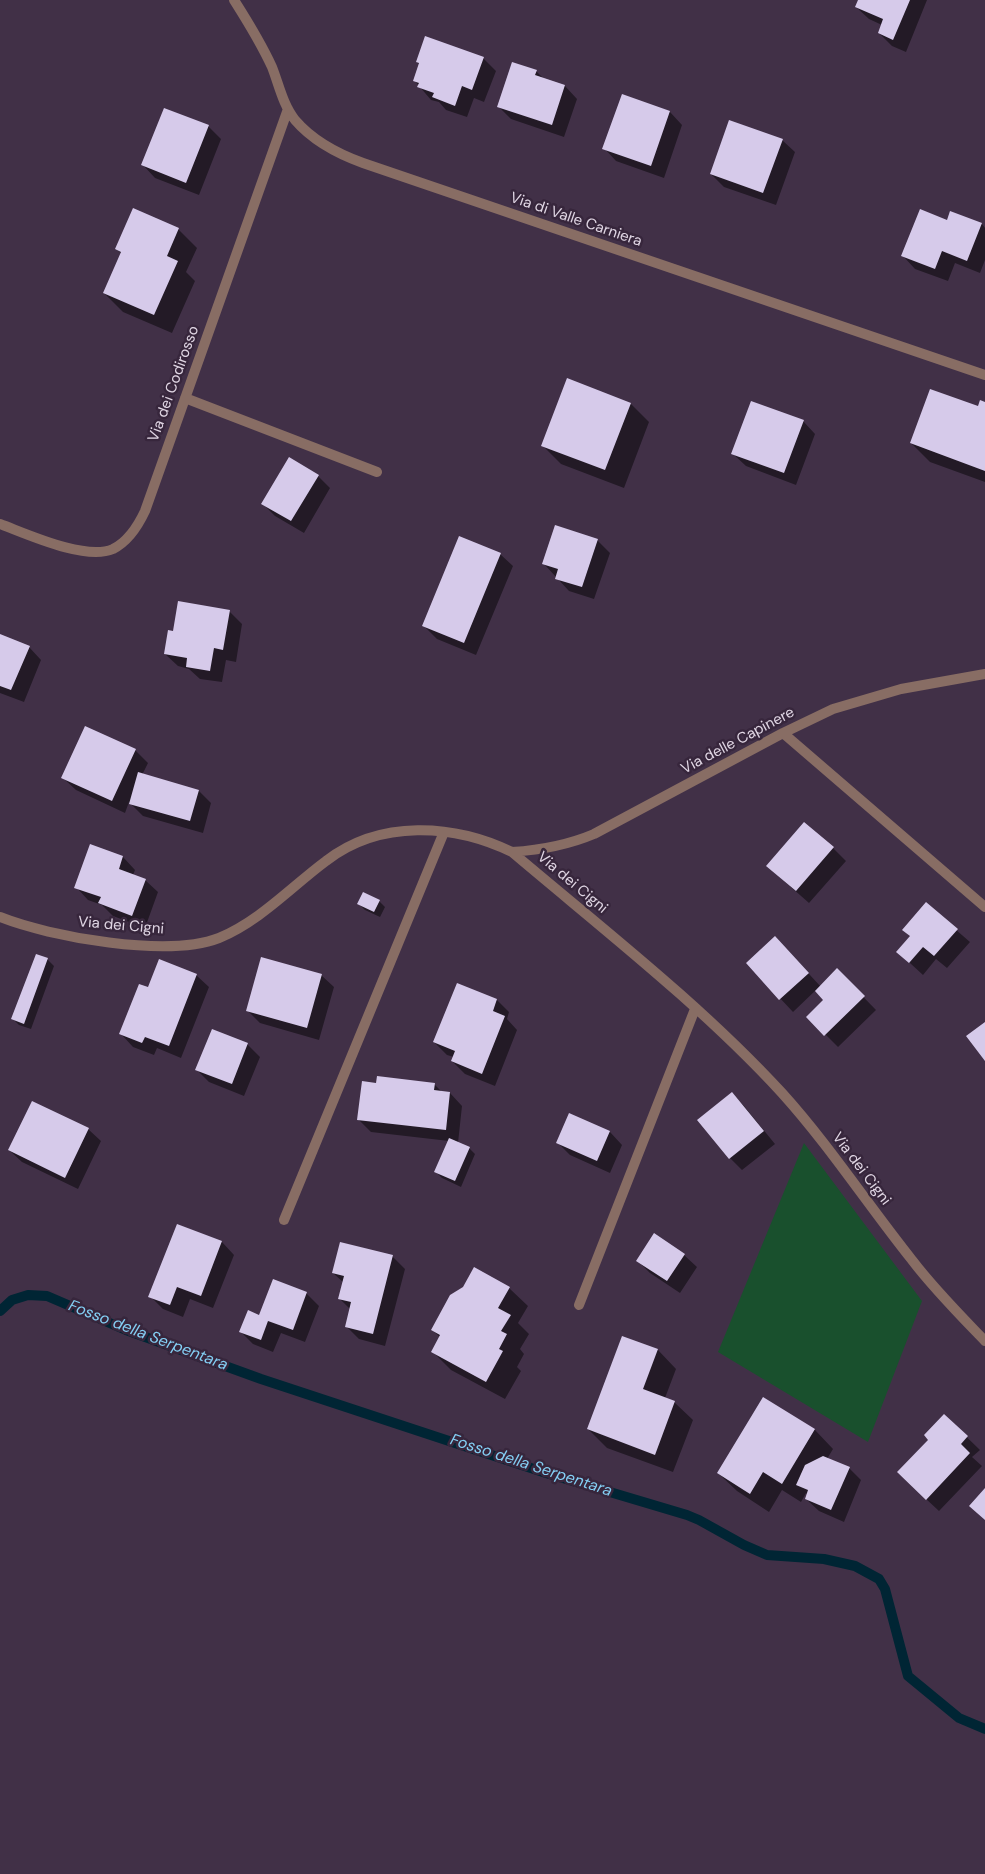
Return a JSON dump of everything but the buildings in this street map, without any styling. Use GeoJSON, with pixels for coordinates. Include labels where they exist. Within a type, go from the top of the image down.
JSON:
{"type":"FeatureCollection","features":[{"type":"Feature","properties":{"kind":"street","name":"Via di Valle Carniera"},"geometry":{"type":"LineString","coordinates":[[234,0],[256,35],[276,76],[288,109],[300,125],[315,139],[350,159],[985,375]]}},
{"type":"Feature","properties":{"kind":"street","name":"Via dei Codirosso"},"geometry":{"type":"LineString","coordinates":[[0,524],[61,546],[97,552],[112,549],[124,542],[134,532],[142,517],[288,109]]}},
{"type":"Feature","properties":{"kind":"street"},"geometry":{"type":"LineString","coordinates":[[185,398],[377,472]]}},
{"type":"Feature","properties":{"kind":"street","name":"Via delle Capinere"},"geometry":{"type":"LineString","coordinates":[[512,852],[555,847],[578,841],[594,834],[833,709],[901,689],[985,674]]}},
{"type":"Feature","properties":{"kind":"street"},"geometry":{"type":"LineString","coordinates":[[783,734],[985,907]]}},
{"type":"Feature","properties":{"kind":"street","name":"Via dei Cigni"},"geometry":{"type":"LineString","coordinates":[[0,917],[37,929],[102,941],[160,946],[200,942],[224,935],[252,920],[272,906],[328,859],[360,842],[413,830],[444,832],[476,837],[512,852],[695,1009],[741,1051],[809,1125],[913,1262],[941,1295],[985,1341]]}},
{"type":"Feature","properties":{"kind":"street"},"geometry":{"type":"LineString","coordinates":[[284,1220],[444,832]]}},
{"type":"Feature","properties":{"kind":"street"},"geometry":{"type":"LineString","coordinates":[[579,1305],[695,1009]]}},
{"type":"Feature","properties":{"kind":"green space"},"geometry":{"type":"Polygon","coordinates":[[[804,1143],[922,1301],[868,1442],[718,1352],[804,1143]]]}},
{"type":"Feature","properties":{"kind":"waterway","name":"Fosso della Serpentara"},"geometry":{"type":"LineString","coordinates":[[0,1311],[12,1300],[28,1295],[47,1296],[126,1330],[261,1379],[546,1473],[687,1515],[767,1555],[824,1559],[855,1566],[879,1579],[885,1589],[908,1676],[959,1718],[985,1729]]}}]}
